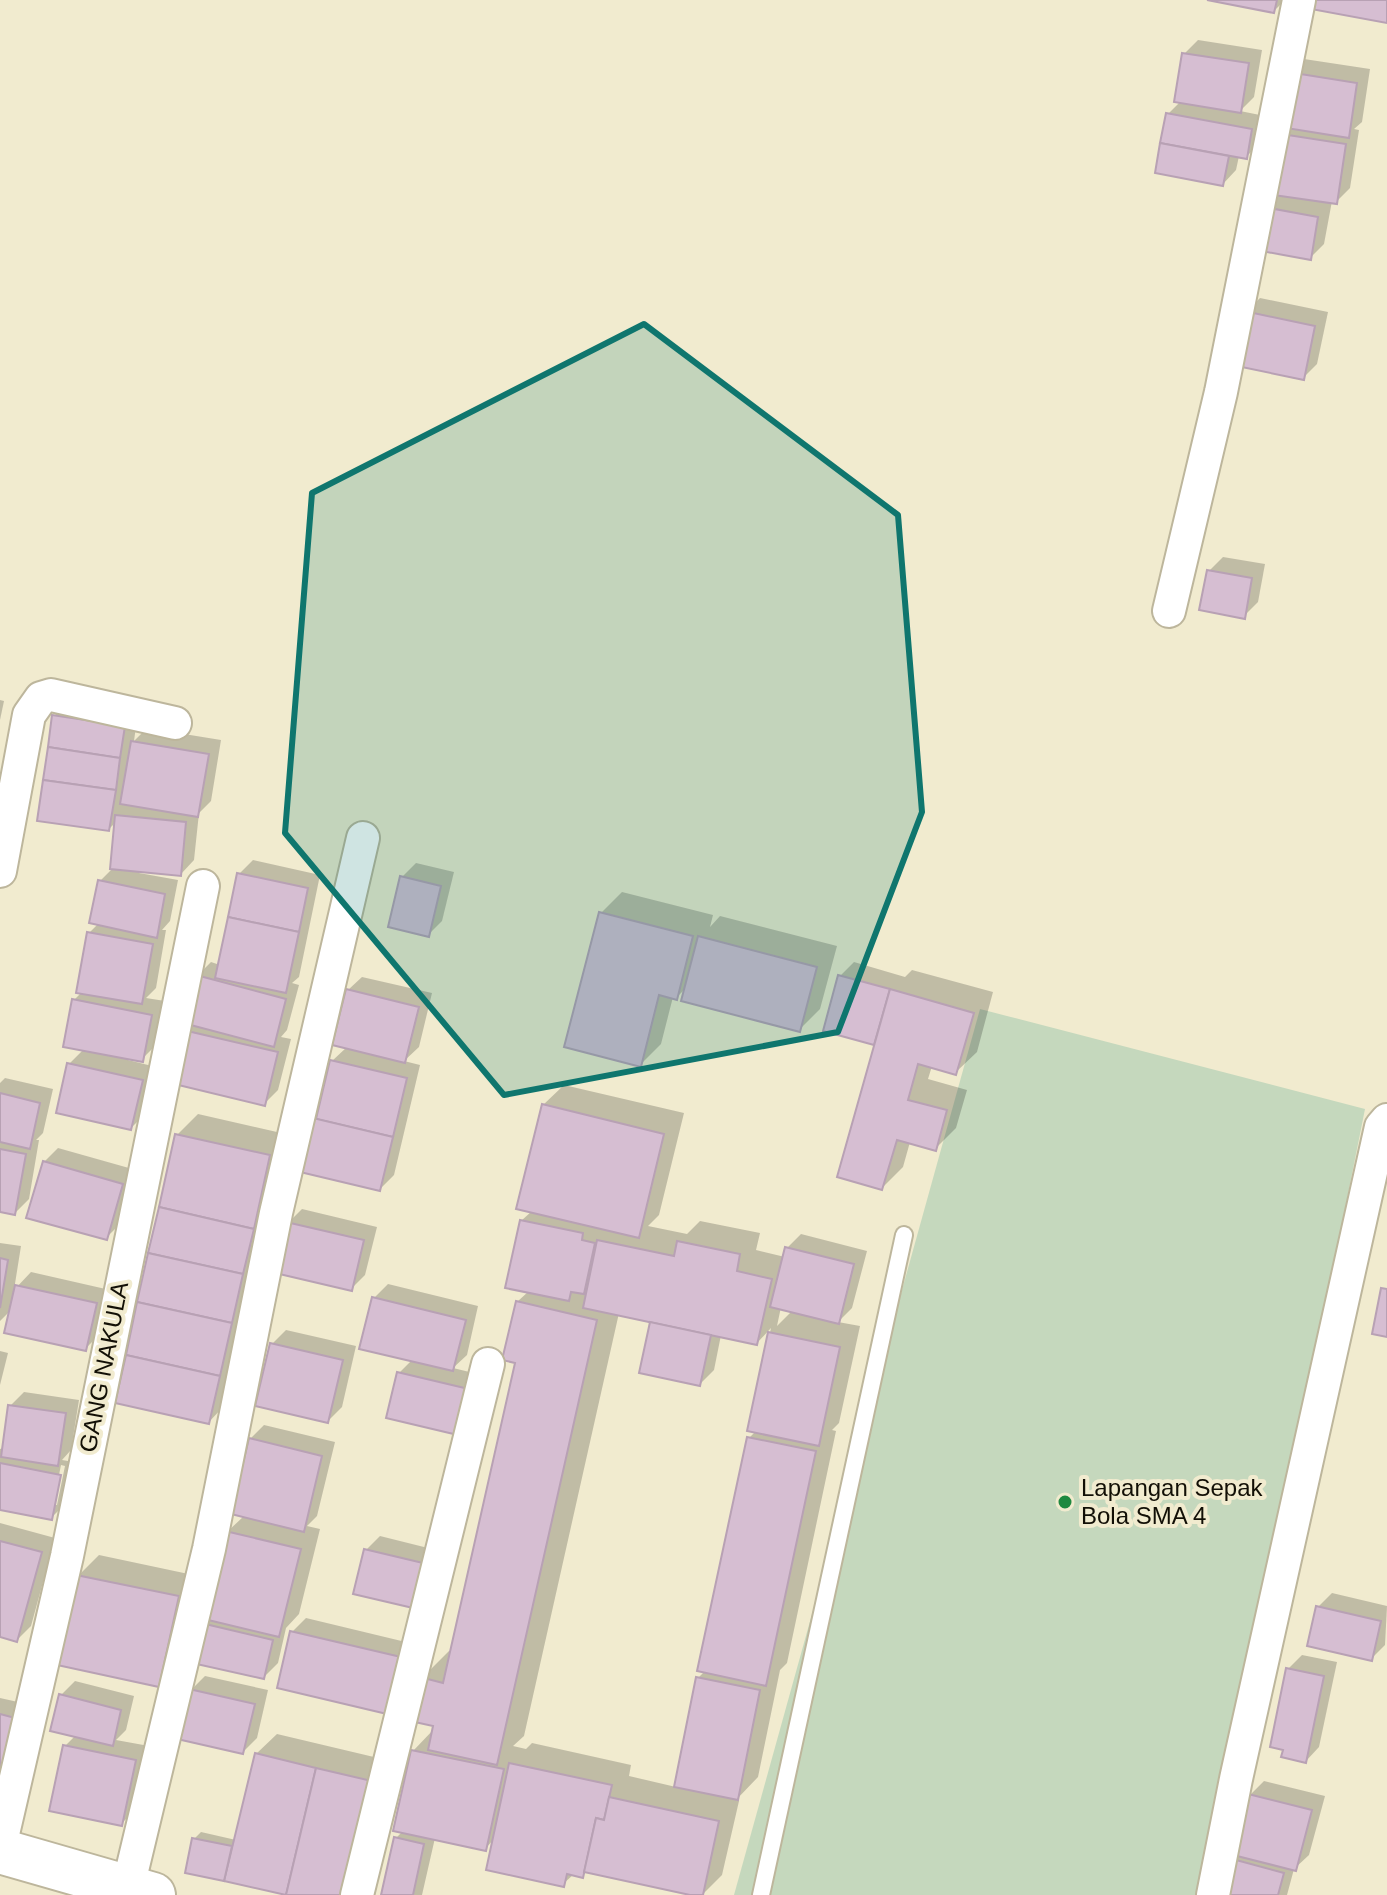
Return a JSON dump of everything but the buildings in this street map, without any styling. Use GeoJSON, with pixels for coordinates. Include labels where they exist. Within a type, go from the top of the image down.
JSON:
{"type":"FeatureCollection","features":[{"type":"Feature","properties":{"kind":"main road"},"geometry":{"type":"LineString","coordinates":[[0,1849],[140,1891]]}},
{"type":"Feature","properties":{"kind":"street"},"geometry":{"type":"LineString","coordinates":[[1169,611],[1221,392],[1299,0]]}},
{"type":"Feature","properties":{"kind":"street"},"geometry":{"type":"LineString","coordinates":[[0,871],[23,739],[29,715],[41,698],[51,695],[175,723]]}},
{"type":"Feature","properties":{"kind":"street"},"geometry":{"type":"LineString","coordinates":[[140,1891],[276,1213],[363,838]]}},
{"type":"Feature","properties":{"kind":"street","name":"GANG NAKULA"},"geometry":{"type":"LineString","coordinates":[[0,1849],[67,1556],[203,886]]}},
{"type":"Feature","properties":{"kind":"street"},"geometry":{"type":"LineString","coordinates":[[1213,1895],[1381,1127],[1387,1120]]}},
{"type":"Feature","properties":{"kind":"street"},"geometry":{"type":"LineString","coordinates":[[357,1895],[488,1364]]}},
{"type":"Feature","properties":{"kind":"lane"},"geometry":{"type":"LineString","coordinates":[[761,1895],[904,1235]]}},
{"type":"Feature","properties":{"kind":"highlighted area"},"geometry":{"type":"Polygon","coordinates":[[[644,324],[898,515],[922,812],[838,1032],[504,1095],[285,833],[312,493],[644,324]]]}},
{"type":"Feature","properties":{"kind":"green space","name":"Lapangan Sepak Bola SMA 4"},"geometry":{"type":"Polygon","coordinates":[[[980,1009],[1365,1109],[1208,1895],[734,1895],[980,1009]]]}},
{"type":"Feature","properties":{"kind":"place","name":"Lapangan Sepak Bola SMA 4"},"geometry":{"type":"Point","coordinates":[1065,1502]}}]}
